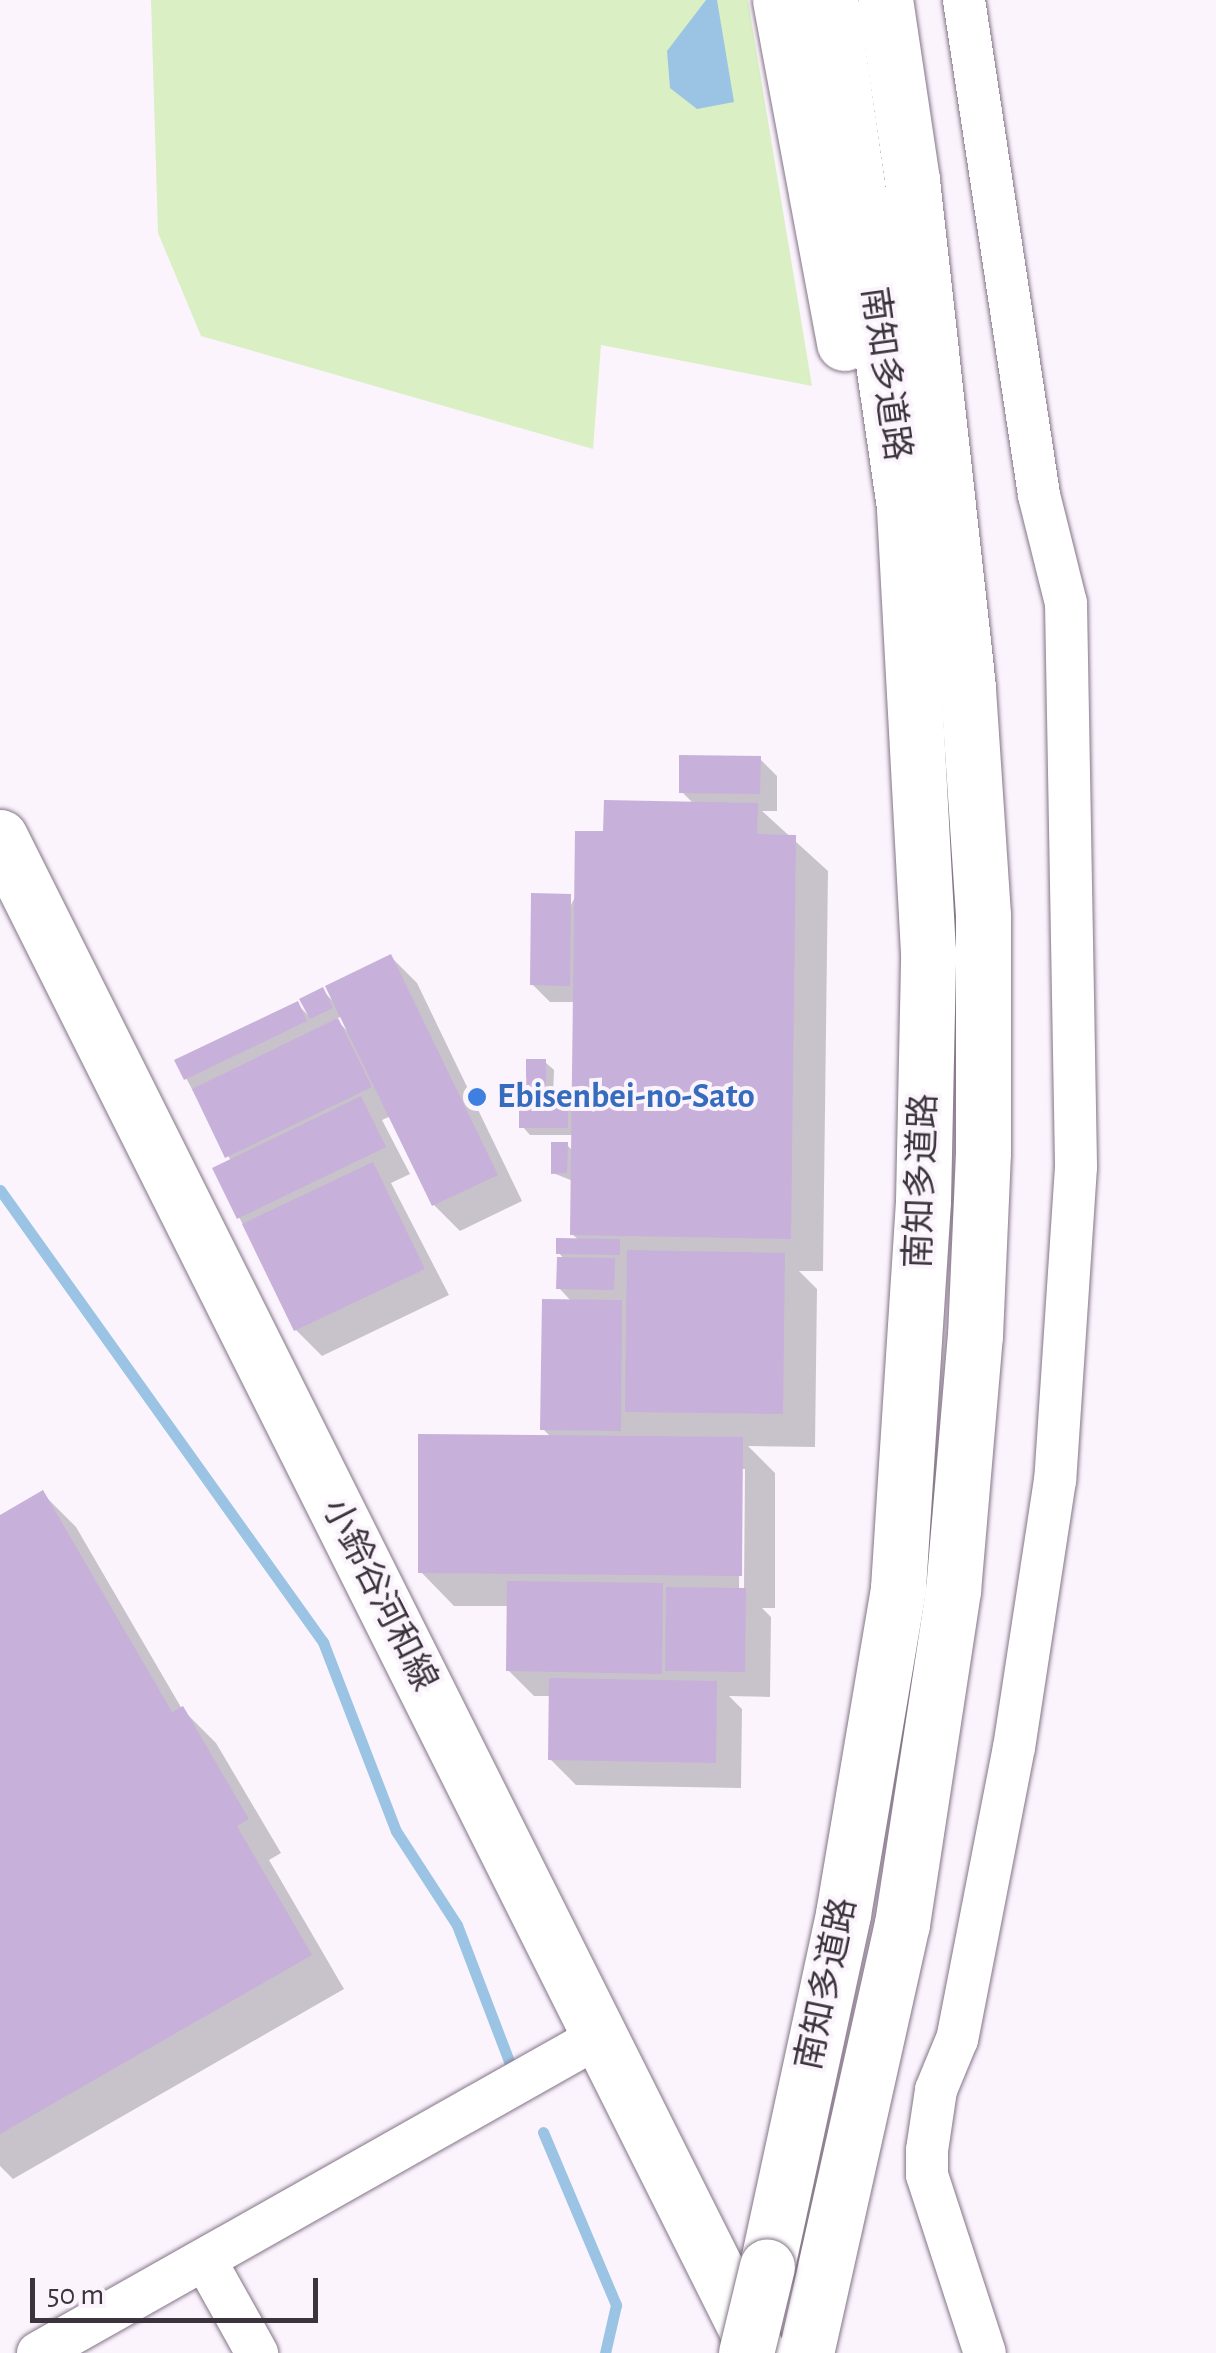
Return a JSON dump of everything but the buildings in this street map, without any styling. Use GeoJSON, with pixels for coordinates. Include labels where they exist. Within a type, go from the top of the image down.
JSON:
{"type":"FeatureCollection","features":[{"type":"Feature","properties":{"kind":"main road"},"geometry":{"type":"LineString","coordinates":[[780,0],[866,472],[904,508]]}},
{"type":"Feature","properties":{"kind":"main road","name":"南知多道路"},"geometry":{"type":"LineString","coordinates":[[746,2353],[843,1914],[901,1551],[924,1200],[928,952],[904,508],[830,0]]}},
{"type":"Feature","properties":{"kind":"main road","name":"南知多道路"},"geometry":{"type":"LineString","coordinates":[[791,2350],[902,1924],[950,1611],[976,1336],[983,915],[968,687],[912,180],[885,0]]}},
{"type":"Feature","properties":{"kind":"main road","name":"小鈴谷河和線"},"geometry":{"type":"LineString","coordinates":[[0,837],[602,2035],[791,2350]]}},
{"type":"Feature","properties":{"kind":"street"},"geometry":{"type":"LineString","coordinates":[[964,0],[1039,496],[1066,604],[1076,1167],[1069,1320],[1049,1518],[957,2039],[936,2090],[927,2150],[927,2176],[985,2353]]}},
{"type":"Feature","properties":{"kind":"street"},"geometry":{"type":"LineString","coordinates":[[38,2353],[602,2035]]}},
{"type":"Feature","properties":{"kind":"street"},"geometry":{"type":"LineString","coordinates":[[205,2260],[257,2353]]}},
{"type":"Feature","properties":{"kind":"green space"},"geometry":{"type":"Polygon","coordinates":[[[151,0],[748,0],[812,386],[601,345],[593,449],[201,336],[158,233],[151,0]]]}},
{"type":"Feature","properties":{"kind":"water"},"geometry":{"type":"Polygon","coordinates":[[[706,0],[717,0],[734,102],[697,109],[670,88],[667,51],[706,0]]]}},
{"type":"Feature","properties":{"kind":"waterway"},"geometry":{"type":"LineString","coordinates":[[0,1190],[323,1642],[396,1831],[457,1925],[512,2069]]}},
{"type":"Feature","properties":{"kind":"waterway"},"geometry":{"type":"LineString","coordinates":[[543,2132],[616,2305],[605,2353]]}},
{"type":"Feature","properties":{"kind":"place","name":"Ebisenbei-no-Sato"},"geometry":{"type":"Point","coordinates":[477,1097]}}]}
